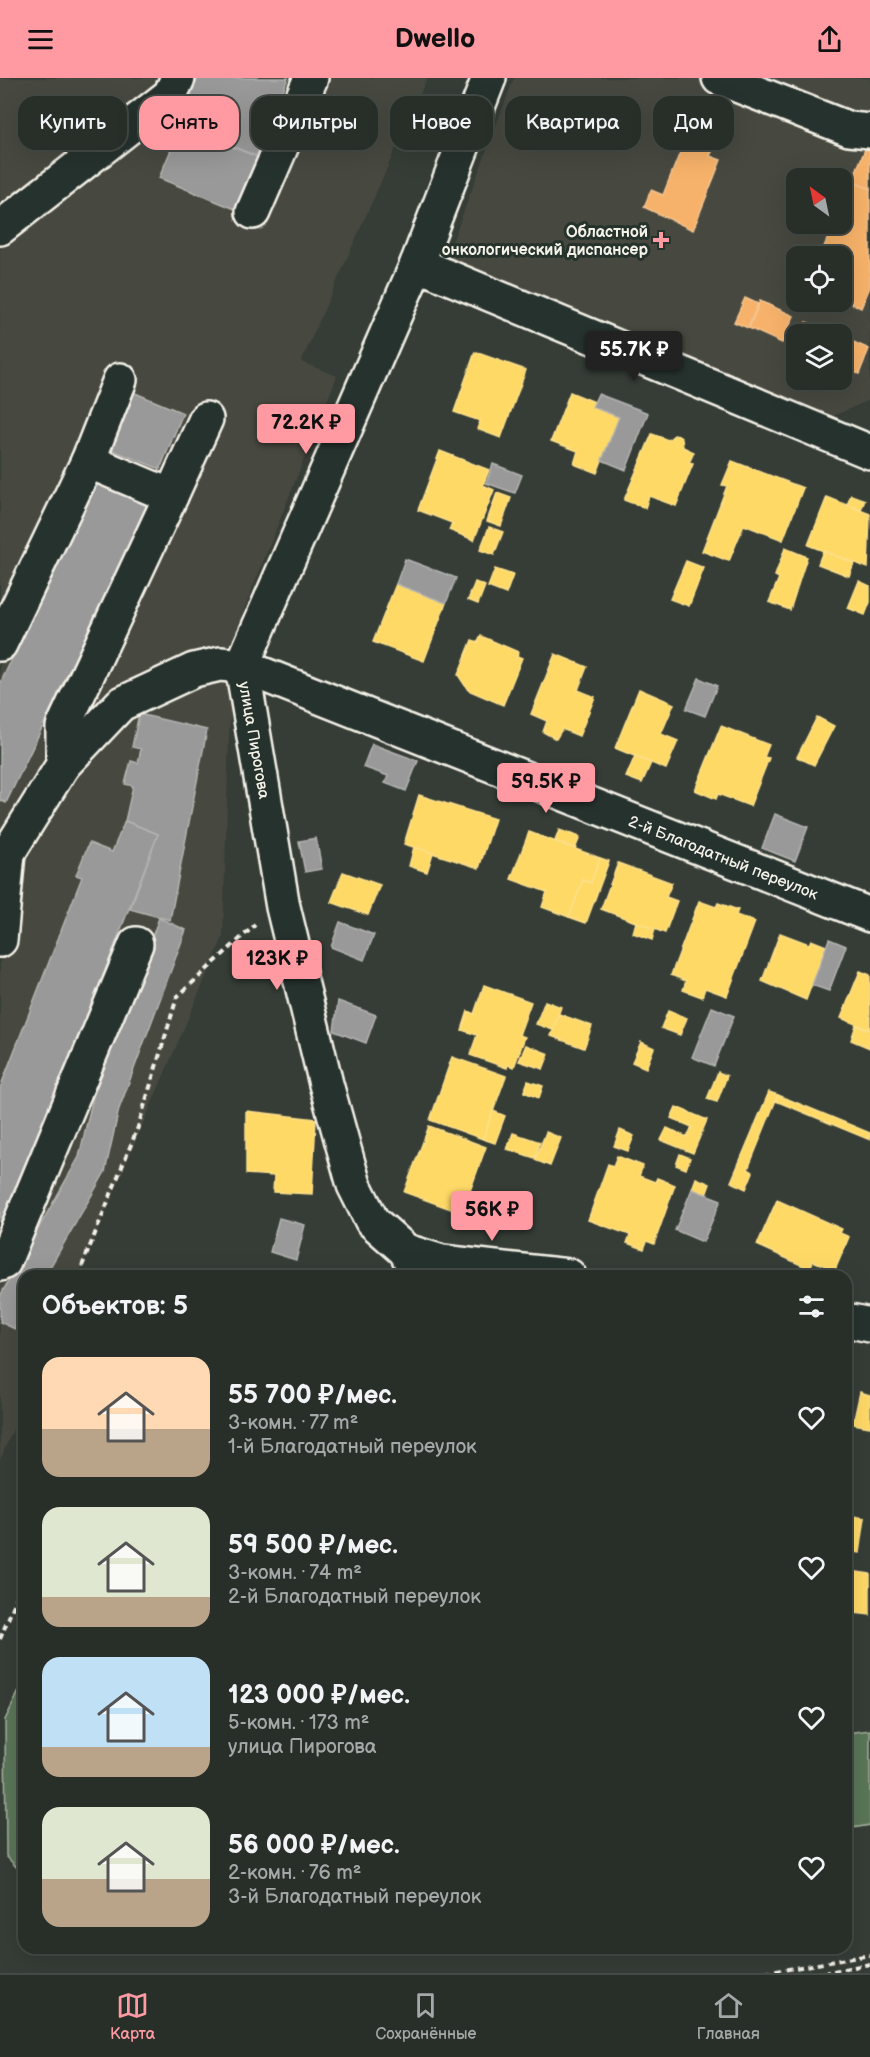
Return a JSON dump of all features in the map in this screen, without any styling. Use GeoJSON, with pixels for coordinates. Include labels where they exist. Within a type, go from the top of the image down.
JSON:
{"type":"FeatureCollection","features":[{"type":"Feature","properties":{"kind":"street"},"geometry":{"type":"LineString","coordinates":[[0,228],[170,95],[178,78]]}},
{"type":"Feature","properties":{"kind":"street"},"geometry":{"type":"LineString","coordinates":[[253,212],[311,78]]}},
{"type":"Feature","properties":{"kind":"street","name":"улица Пирогова"},"geometry":{"type":"LineString","coordinates":[[412,1264],[372,1221],[354,1185],[326,1084],[284,907],[242,666],[417,264],[489,78]]}},
{"type":"Feature","properties":{"kind":"street"},"geometry":{"type":"LineString","coordinates":[[719,78],[849,129],[870,131]]}},
{"type":"Feature","properties":{"kind":"street"},"geometry":{"type":"LineString","coordinates":[[417,264],[863,442]]}},
{"type":"Feature","properties":{"kind":"street"},"geometry":{"type":"LineString","coordinates":[[0,644],[88,461],[120,380]]}},
{"type":"Feature","properties":{"kind":"street"},"geometry":{"type":"LineString","coordinates":[[63,765],[63,727],[206,420]]}},
{"type":"Feature","properties":{"kind":"street"},"geometry":{"type":"LineString","coordinates":[[88,461],[171,496]]}},
{"type":"Feature","properties":{"kind":"street"},"geometry":{"type":"LineString","coordinates":[[0,940],[4,856],[63,765],[121,704],[194,670],[220,664],[242,666]]}},
{"type":"Feature","properties":{"kind":"street","name":"2-й Благодатный переулок"},"geometry":{"type":"LineString","coordinates":[[242,666],[870,915]]}},
{"type":"Feature","properties":{"kind":"street"},"geometry":{"type":"LineString","coordinates":[[0,1264],[4,1262],[136,944]]}},
{"type":"Feature","properties":{"kind":"street"},"geometry":{"type":"LineString","coordinates":[[412,1264],[442,1262],[515,1270]]}},
{"type":"Feature","properties":{"kind":"street"},"geometry":{"type":"LineString","coordinates":[[852,1321],[870,1324]]}},
{"type":"Feature","properties":{"kind":"path"},"geometry":{"type":"LineString","coordinates":[[80,1270],[138,1127],[177,997],[257,924],[284,907]]}},
{"type":"Feature","properties":{"kind":"path"},"geometry":{"type":"LineString","coordinates":[[0,1639],[18,1595]]}},
{"type":"Feature","properties":{"kind":"path"},"geometry":{"type":"LineString","coordinates":[[765,1973],[870,1956]]}},
{"type":"Feature","properties":{"kind":"path"},"geometry":{"type":"LineString","coordinates":[[823,1973],[870,1964]]}},
{"type":"Feature","properties":{"kind":"shaded area"},"geometry":{"type":"Polygon","coordinates":[[[0,78],[427,78],[419,96],[390,96],[390,150],[395,150],[301,362],[337,376],[238,625],[229,733],[223,937],[81,1270],[18,1270],[18,1418],[0,1460],[0,78]]]}},
{"type":"Feature","properties":{"kind":"shaded area","name":"Областной онкологический диспансер"},"geometry":{"type":"Polygon","coordinates":[[[514,78],[870,78],[870,400],[826,419],[445,261],[487,150],[493,150],[493,134],[505,102],[505,150],[641,150],[641,96],[507,96],[514,78]]]}},
{"type":"Feature","properties":{"kind":"green space"},"geometry":{"type":"Polygon","coordinates":[[[18,1693],[18,1869],[6,1856],[5,1720],[18,1693]]]}},
{"type":"Feature","properties":{"kind":"green space"},"geometry":{"type":"Polygon","coordinates":[[[870,1730],[870,1825],[852,1828],[852,1732],[870,1730]]]}},
{"type":"Feature","properties":{"kind":"building: Жильё"},"geometry":{"type":"Polygon","coordinates":[[[475,352],[526,370],[501,438],[477,429],[480,421],[454,412],[475,352]]]}},
{"type":"Feature","properties":{"kind":"building: Жильё"},"geometry":{"type":"Polygon","coordinates":[[[570,392],[595,402],[592,407],[619,417],[597,473],[574,464],[578,451],[551,441],[570,392]]]}},
{"type":"Feature","properties":{"kind":"building: Жильё"},"geometry":{"type":"Polygon","coordinates":[[[652,434],[668,440],[674,435],[679,436],[683,447],[694,452],[689,463],[693,464],[676,506],[649,496],[645,508],[624,500],[652,434]]]}},
{"type":"Feature","properties":{"kind":"building: Жильё"},"geometry":{"type":"Polygon","coordinates":[[[440,451],[489,470],[483,485],[494,490],[474,540],[449,530],[452,523],[418,510],[440,451]]]}},
{"type":"Feature","properties":{"kind":"building: Жильё"},"geometry":{"type":"Polygon","coordinates":[[[732,461],[803,488],[783,540],[744,525],[729,561],[702,551],[727,486],[722,485],[732,461]]]}},
{"type":"Feature","properties":{"kind":"building: Жильё"},"geometry":{"type":"Polygon","coordinates":[[[497,493],[511,498],[501,526],[487,521],[497,493]]]}},
{"type":"Feature","properties":{"kind":"building: Жильё"},"geometry":{"type":"Polygon","coordinates":[[[851,495],[865,500],[861,510],[847,505],[851,495]]]}},
{"type":"Feature","properties":{"kind":"building: Жильё"},"geometry":{"type":"Polygon","coordinates":[[[827,497],[870,514],[868,568],[808,545],[827,497]]]}},
{"type":"Feature","properties":{"kind":"building: Жильё"},"geometry":{"type":"Polygon","coordinates":[[[489,527],[503,532],[494,555],[480,550],[489,527]]]}},
{"type":"Feature","properties":{"kind":"building: Жильё"},"geometry":{"type":"Polygon","coordinates":[[[785,548],[807,557],[790,610],[769,602],[779,578],[775,576],[785,548]]]}},
{"type":"Feature","properties":{"kind":"building: Жильё"},"geometry":{"type":"Polygon","coordinates":[[[823,551],[854,563],[849,576],[818,564],[823,551]]]}},
{"type":"Feature","properties":{"kind":"building: Жильё"},"geometry":{"type":"Polygon","coordinates":[[[686,561],[704,568],[689,606],[670,599],[686,561]]]}},
{"type":"Feature","properties":{"kind":"building: Жильё"},"geometry":{"type":"Polygon","coordinates":[[[495,569],[513,575],[506,594],[488,587],[495,569]]]}},
{"type":"Feature","properties":{"kind":"building: Жильё"},"geometry":{"type":"Polygon","coordinates":[[[859,581],[870,586],[870,602],[865,615],[848,608],[859,581]]]}},
{"type":"Feature","properties":{"kind":"building: Жильё"},"geometry":{"type":"Polygon","coordinates":[[[475,582],[485,586],[478,604],[468,600],[475,582]]]}},
{"type":"Feature","properties":{"kind":"building: Жильё"},"geometry":{"type":"Polygon","coordinates":[[[396,584],[446,603],[424,661],[373,642],[396,584]]]}},
{"type":"Feature","properties":{"kind":"building: Жильё"},"geometry":{"type":"Polygon","coordinates":[[[481,636],[518,652],[517,656],[522,658],[503,705],[468,690],[458,675],[472,640],[478,642],[481,636]]]}},
{"type":"Feature","properties":{"kind":"building: Жильё"},"geometry":{"type":"Polygon","coordinates":[[[555,654],[587,667],[578,690],[595,697],[579,736],[562,729],[556,739],[543,732],[547,721],[531,714],[555,654]]]}},
{"type":"Feature","properties":{"kind":"building: Жильё"},"geometry":{"type":"Polygon","coordinates":[[[639,689],[674,704],[661,734],[678,741],[666,769],[615,748],[639,689]]]}},
{"type":"Feature","properties":{"kind":"building: Жильё"},"geometry":{"type":"Polygon","coordinates":[[[817,717],[834,726],[814,765],[797,757],[817,717]]]}},
{"type":"Feature","properties":{"kind":"building: Жильё"},"geometry":{"type":"Polygon","coordinates":[[[721,726],[769,745],[764,757],[769,758],[750,806],[718,794],[716,799],[695,790],[721,726]]]}},
{"type":"Feature","properties":{"kind":"building: Жильё"},"geometry":{"type":"Polygon","coordinates":[[[635,756],[651,763],[642,783],[626,777],[635,756]]]}},
{"type":"Feature","properties":{"kind":"building: Жильё"},"geometry":{"type":"Polygon","coordinates":[[[419,795],[495,819],[479,868],[404,844],[419,795]]]}},
{"type":"Feature","properties":{"kind":"building: Жильё"},"geometry":{"type":"Polygon","coordinates":[[[559,830],[580,837],[575,849],[555,841],[559,830]]]}},
{"type":"Feature","properties":{"kind":"building: Жильё"},"geometry":{"type":"Polygon","coordinates":[[[529,832],[600,858],[591,883],[583,880],[569,917],[542,907],[547,892],[511,879],[529,832]]]}},
{"type":"Feature","properties":{"kind":"building: Жильё"},"geometry":{"type":"Polygon","coordinates":[[[414,847],[433,853],[427,872],[409,866],[414,847]]]}},
{"type":"Feature","properties":{"kind":"building: Жильё"},"geometry":{"type":"Polygon","coordinates":[[[600,858],[609,861],[586,923],[569,917],[583,880],[591,883],[600,858]]]}},
{"type":"Feature","properties":{"kind":"building: Жильё"},"geometry":{"type":"Polygon","coordinates":[[[618,863],[672,883],[666,897],[677,901],[665,933],[601,909],[618,863]]]}},
{"type":"Feature","properties":{"kind":"building: Жильё"},"geometry":{"type":"Polygon","coordinates":[[[343,872],[380,885],[368,915],[331,902],[343,872]]]}},
{"type":"Feature","properties":{"kind":"building: Жильё"},"geometry":{"type":"Polygon","coordinates":[[[699,901],[716,907],[718,903],[738,910],[736,915],[755,922],[727,996],[705,988],[702,997],[683,990],[686,981],[671,975],[699,901]]]}},
{"type":"Feature","properties":{"kind":"building: Жильё"},"geometry":{"type":"Polygon","coordinates":[[[636,922],[655,929],[652,940],[633,933],[636,922]]]}},
{"type":"Feature","properties":{"kind":"building: Жильё"},"geometry":{"type":"Polygon","coordinates":[[[780,933],[809,944],[811,940],[826,946],[806,1000],[762,981],[780,933]]]}},
{"type":"Feature","properties":{"kind":"building: Жильё"},"geometry":{"type":"Polygon","coordinates":[[[860,971],[870,975],[870,1030],[841,1018],[860,971]]]}},
{"type":"Feature","properties":{"kind":"building: Жильё"},"geometry":{"type":"Polygon","coordinates":[[[484,985],[531,1002],[519,1035],[525,1037],[514,1067],[508,1065],[507,1068],[470,1055],[477,1035],[462,1030],[468,1011],[474,1014],[484,985]]]}},
{"type":"Feature","properties":{"kind":"building: Жильё"},"geometry":{"type":"Polygon","coordinates":[[[545,1001],[561,1007],[553,1030],[536,1024],[545,1001]]]}},
{"type":"Feature","properties":{"kind":"building: Жильё"},"geometry":{"type":"Polygon","coordinates":[[[668,1011],[687,1018],[680,1035],[661,1028],[668,1011]]]}},
{"type":"Feature","properties":{"kind":"building: Жильё"},"geometry":{"type":"Polygon","coordinates":[[[559,1014],[592,1026],[584,1048],[551,1036],[559,1014]]]}},
{"type":"Feature","properties":{"kind":"building: Жильё"},"geometry":{"type":"Polygon","coordinates":[[[856,1025],[870,1030],[870,1048],[851,1040],[856,1025]]]}},
{"type":"Feature","properties":{"kind":"building: Жильё"},"geometry":{"type":"Polygon","coordinates":[[[641,1042],[654,1048],[646,1068],[632,1062],[641,1042]]]}},
{"type":"Feature","properties":{"kind":"building: Жильё"},"geometry":{"type":"Polygon","coordinates":[[[526,1045],[549,1054],[543,1069],[519,1061],[526,1045]]]}},
{"type":"Feature","properties":{"kind":"building: Жильё"},"geometry":{"type":"Polygon","coordinates":[[[452,1057],[506,1076],[483,1139],[430,1120],[452,1057]]]}},
{"type":"Feature","properties":{"kind":"building: Жильё"},"geometry":{"type":"Polygon","coordinates":[[[718,1072],[727,1076],[717,1102],[707,1099],[718,1072]]]}},
{"type":"Feature","properties":{"kind":"building: Жильё"},"geometry":{"type":"Polygon","coordinates":[[[528,1081],[543,1086],[539,1098],[524,1092],[528,1081]]]}},
{"type":"Feature","properties":{"kind":"building: Жильё"},"geometry":{"type":"Polygon","coordinates":[[[769,1092],[778,1095],[748,1169],[753,1172],[746,1189],[731,1182],[769,1092]]]}},
{"type":"Feature","properties":{"kind":"building: Жильё"},"geometry":{"type":"Polygon","coordinates":[[[778,1095],[870,1133],[870,1140],[776,1101],[778,1095]]]}},
{"type":"Feature","properties":{"kind":"building: Жильё"},"geometry":{"type":"Polygon","coordinates":[[[676,1107],[707,1120],[693,1153],[661,1140],[667,1128],[687,1137],[692,1127],[671,1118],[676,1107]]]}},
{"type":"Feature","properties":{"kind":"building: Жильё"},"geometry":{"type":"Polygon","coordinates":[[[246,1111],[316,1119],[312,1194],[273,1192],[274,1176],[246,1174],[246,1111]]]}},
{"type":"Feature","properties":{"kind":"building: Жильё"},"geometry":{"type":"Polygon","coordinates":[[[493,1111],[505,1116],[495,1143],[483,1139],[493,1111]]]}},
{"type":"Feature","properties":{"kind":"building: Жильё"},"geometry":{"type":"Polygon","coordinates":[[[429,1126],[486,1147],[462,1213],[404,1192],[429,1126]]]}},
{"type":"Feature","properties":{"kind":"building: Жильё"},"geometry":{"type":"Polygon","coordinates":[[[620,1130],[634,1136],[628,1151],[614,1146],[620,1130]]]}},
{"type":"Feature","properties":{"kind":"building: Жильё"},"geometry":{"type":"Polygon","coordinates":[[[546,1132],[561,1138],[550,1166],[535,1160],[546,1132]]]}},
{"type":"Feature","properties":{"kind":"building: Жильё"},"geometry":{"type":"Polygon","coordinates":[[[513,1133],[540,1142],[535,1158],[507,1149],[513,1133]]]}},
{"type":"Feature","properties":{"kind":"building: Жильё"},"geometry":{"type":"Polygon","coordinates":[[[680,1154],[690,1158],[686,1169],[676,1165],[680,1154]]]}},
{"type":"Feature","properties":{"kind":"building: Жильё"},"geometry":{"type":"Polygon","coordinates":[[[617,1156],[643,1166],[639,1176],[655,1182],[657,1178],[675,1185],[654,1244],[647,1241],[644,1249],[627,1243],[630,1235],[588,1220],[608,1164],[613,1166],[617,1156]]]}},
{"type":"Feature","properties":{"kind":"building: Жильё"},"geometry":{"type":"Polygon","coordinates":[[[696,1178],[710,1184],[706,1195],[692,1189],[696,1178]]]}},
{"type":"Feature","properties":{"kind":"building: Жильё"},"geometry":{"type":"Polygon","coordinates":[[[777,1200],[842,1229],[840,1233],[849,1237],[835,1270],[813,1261],[810,1269],[757,1245],[777,1200]]]}},
{"type":"Feature","properties":{"kind":"building: Жильё"},"geometry":{"type":"Polygon","coordinates":[[[860,1392],[870,1395],[870,1427],[853,1424],[860,1392]]]}},
{"type":"Feature","properties":{"kind":"building: Жильё"},"geometry":{"type":"Polygon","coordinates":[[[852,1516],[865,1518],[860,1553],[852,1552],[852,1516]]]}},
{"type":"Feature","properties":{"kind":"building: Жильё"},"geometry":{"type":"Polygon","coordinates":[[[852,1571],[870,1574],[870,1615],[852,1613],[852,1571]]]}},
{"type":"Feature","properties":{"kind":"building: Медицина"},"geometry":{"type":"Polygon","coordinates":[[[868,142],[870,143],[870,189],[852,181],[868,142]]]}},
{"type":"Feature","properties":{"kind":"building: Медицина"},"geometry":{"type":"Polygon","coordinates":[[[681,150],[713,150],[710,156],[721,160],[693,230],[644,207],[651,190],[663,195],[681,150]]]}},
{"type":"Feature","properties":{"kind":"building: Медицина"},"geometry":{"type":"Polygon","coordinates":[[[852,181],[870,189],[870,287],[861,308],[852,304],[852,246],[824,246],[829,235],[827,234],[852,234],[852,181]]]}},
{"type":"Feature","properties":{"kind":"building: Медицина"},"geometry":{"type":"Polygon","coordinates":[[[745,298],[758,304],[748,328],[734,322],[745,298]]]}},
{"type":"Feature","properties":{"kind":"building: Медицина"},"geometry":{"type":"Polygon","coordinates":[[[760,301],[794,316],[790,324],[786,324],[786,334],[782,343],[749,328],[760,301]]]}},
{"type":"Feature","properties":{"kind":"building: Медицина"},"geometry":{"type":"Polygon","coordinates":[[[852,341],[869,349],[859,374],[852,371],[852,341]]]}},
{"type":"Feature","properties":{"kind":"building: Промзона"},"geometry":{"type":"Polygon","coordinates":[[[198,78],[288,78],[281,96],[251,96],[251,150],[258,150],[256,156],[239,149],[239,96],[191,96],[198,78]]]}},
{"type":"Feature","properties":{"kind":"building: Промзона"},"geometry":{"type":"Polygon","coordinates":[[[171,150],[239,150],[257,157],[235,209],[159,178],[171,150]]]}},
{"type":"Feature","properties":{"kind":"building: Промзона"},"geometry":{"type":"Polygon","coordinates":[[[128,390],[183,413],[160,469],[105,447],[128,390]]]}},
{"type":"Feature","properties":{"kind":"building: Промзона"},"geometry":{"type":"Polygon","coordinates":[[[598,394],[648,413],[626,470],[602,460],[619,417],[592,407],[598,394]]]}},
{"type":"Feature","properties":{"kind":"building: Промзона"},"geometry":{"type":"Polygon","coordinates":[[[493,464],[522,475],[515,493],[486,483],[493,464]]]}},
{"type":"Feature","properties":{"kind":"building: Промзона"},"geometry":{"type":"Polygon","coordinates":[[[96,481],[148,506],[6,803],[0,800],[0,684],[96,481]]]}},
{"type":"Feature","properties":{"kind":"building: Промзона"},"geometry":{"type":"Polygon","coordinates":[[[405,559],[456,578],[446,603],[396,584],[405,559]]]}},
{"type":"Feature","properties":{"kind":"building: Промзона"},"geometry":{"type":"Polygon","coordinates":[[[699,678],[717,686],[705,716],[686,709],[699,678]]]}},
{"type":"Feature","properties":{"kind":"building: Промзона"},"geometry":{"type":"Polygon","coordinates":[[[139,714],[207,730],[170,920],[130,909],[158,834],[125,821],[133,786],[125,784],[131,761],[138,763],[141,749],[132,747],[139,714]]]}},
{"type":"Feature","properties":{"kind":"building: Промзона"},"geometry":{"type":"Polygon","coordinates":[[[372,744],[418,761],[406,791],[385,783],[388,776],[363,767],[372,744]]]}},
{"type":"Feature","properties":{"kind":"building: Промзона"},"geometry":{"type":"Polygon","coordinates":[[[775,814],[808,827],[795,861],[762,848],[775,814]]]}},
{"type":"Feature","properties":{"kind":"building: Промзона"},"geometry":{"type":"Polygon","coordinates":[[[125,821],[158,834],[0,1240],[0,1088],[82,877],[76,875],[89,843],[112,852],[125,821]]]}},
{"type":"Feature","properties":{"kind":"building: Промзона"},"geometry":{"type":"Polygon","coordinates":[[[316,838],[322,869],[305,872],[299,841],[316,838]]]}},
{"type":"Feature","properties":{"kind":"building: Промзона"},"geometry":{"type":"Polygon","coordinates":[[[159,918],[186,930],[119,1109],[105,1172],[48,1270],[18,1270],[18,1324],[15,1329],[0,1322],[0,1296],[79,1157],[93,1097],[159,918]]]}},
{"type":"Feature","properties":{"kind":"building: Промзона"},"geometry":{"type":"Polygon","coordinates":[[[340,922],[374,935],[364,960],[331,947],[340,922]]]}},
{"type":"Feature","properties":{"kind":"building: Промзона"},"geometry":{"type":"Polygon","coordinates":[[[829,939],[846,946],[829,991],[812,985],[829,939]]]}},
{"type":"Feature","properties":{"kind":"building: Промзона"},"geometry":{"type":"Polygon","coordinates":[[[338,1001],[376,1015],[366,1043],[334,1031],[338,1001]]]}},
{"type":"Feature","properties":{"kind":"building: Промзона"},"geometry":{"type":"Polygon","coordinates":[[[712,1007],[734,1016],[714,1066],[692,1057],[712,1007]]]}},
{"type":"Feature","properties":{"kind":"building: Промзона"},"geometry":{"type":"Polygon","coordinates":[[[692,1189],[721,1200],[703,1242],[675,1230],[692,1189]]]}},
{"type":"Feature","properties":{"kind":"building: Промзона"},"geometry":{"type":"Polygon","coordinates":[[[279,1218],[305,1225],[296,1260],[270,1252],[279,1218]]]}},
{"type":"Feature","properties":{"kind":"place","name":"Областной онкологический диспансер"},"geometry":{"type":"Point","coordinates":[661,240]}}]}
